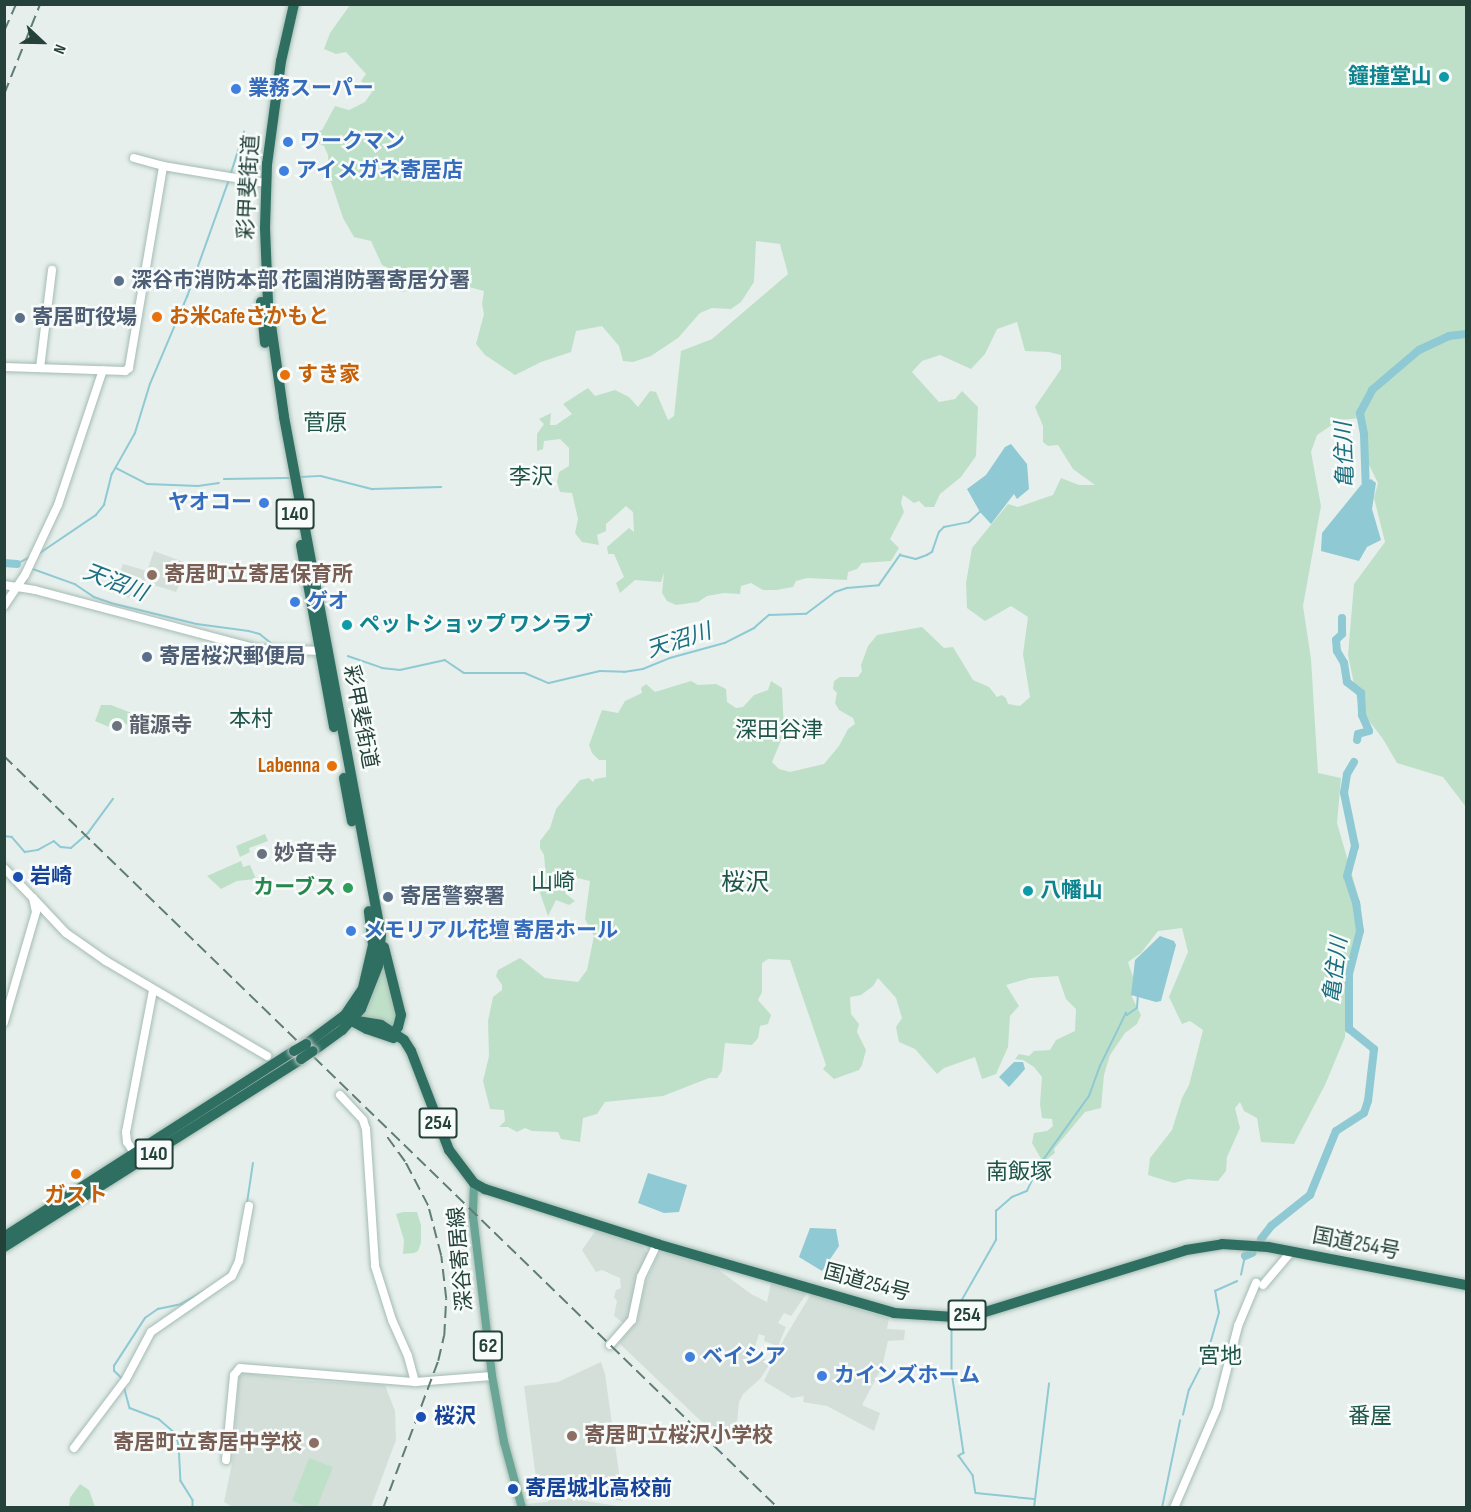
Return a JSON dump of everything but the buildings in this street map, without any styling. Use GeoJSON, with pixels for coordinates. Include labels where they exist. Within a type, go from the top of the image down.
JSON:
{"type":"FeatureCollection","features":[{"type":"Feature","properties":{"kind":"highway","name":"彩甲斐街道"},"geometry":{"type":"LineString","coordinates":[[287,4],[267,101],[262,183],[266,280],[272,346],[372,936],[372,957],[367,979],[348,1017],[327,1042],[309,1048]]}},
{"type":"Feature","properties":{"kind":"highway","name":"彩甲斐街道"},"geometry":{"type":"LineString","coordinates":[[262,183],[281,61],[294,4]]}},
{"type":"Feature","properties":{"kind":"highway","name":"彩甲斐街道"},"geometry":{"type":"LineString","coordinates":[[11,1236],[309,1048],[361,1009],[373,984],[378,966],[381,935],[324,651]]}},
{"type":"Feature","properties":{"kind":"highway"},"geometry":{"type":"LineString","coordinates":[[381,935],[401,1015],[393,1035]]}},
{"type":"Feature","properties":{"kind":"highway"},"geometry":{"type":"LineString","coordinates":[[348,1017],[372,1021],[393,1035]]}},
{"type":"Feature","properties":{"kind":"highway"},"geometry":{"type":"LineString","coordinates":[[348,1017],[372,1031]]}},
{"type":"Feature","properties":{"kind":"highway"},"geometry":{"type":"LineString","coordinates":[[327,1042],[348,1034],[372,1031],[393,1035]]}},
{"type":"Feature","properties":{"kind":"highway","name":"国道254号"},"geometry":{"type":"LineString","coordinates":[[393,1035],[408,1046],[449,1150],[474,1182],[492,1193],[657,1244],[894,1312],[954,1317],[1002,1307],[1186,1250],[1243,1245],[1467,1285]]}},
{"type":"Feature","properties":{"kind":"highway","name":"彩甲斐街道"},"geometry":{"type":"LineString","coordinates":[[4,1247],[11,1236],[134,1153],[298,1055]]}},
{"type":"Feature","properties":{"kind":"main road","name":"深谷寄居線"},"geometry":{"type":"LineString","coordinates":[[474,1182],[473,1215],[492,1376],[504,1442],[522,1508]]}},
{"type":"Feature","properties":{"kind":"street"},"geometry":{"type":"LineString","coordinates":[[134,158],[163,166],[262,183]]}},
{"type":"Feature","properties":{"kind":"street"},"geometry":{"type":"LineString","coordinates":[[4,367],[103,370],[129,368],[163,166]]}},
{"type":"Feature","properties":{"kind":"street"},"geometry":{"type":"LineString","coordinates":[[40,368],[52,270]]}},
{"type":"Feature","properties":{"kind":"street"},"geometry":{"type":"LineString","coordinates":[[4,606],[18,587],[58,505],[103,370]]}},
{"type":"Feature","properties":{"kind":"street"},"geometry":{"type":"LineString","coordinates":[[4,585],[258,649],[324,651]]}},
{"type":"Feature","properties":{"kind":"street"},"geometry":{"type":"LineString","coordinates":[[4,868],[58,925],[81,944],[153,990],[267,1056]]}},
{"type":"Feature","properties":{"kind":"street"},"geometry":{"type":"LineString","coordinates":[[4,1022],[36,917],[33,898]]}},
{"type":"Feature","properties":{"kind":"street"},"geometry":{"type":"LineString","coordinates":[[134,1153],[127,1142],[126,1132],[153,990]]}},
{"type":"Feature","properties":{"kind":"street"},"geometry":{"type":"LineString","coordinates":[[340,1095],[363,1120],[366,1129],[375,1266],[392,1320],[408,1356],[415,1382]]}},
{"type":"Feature","properties":{"kind":"street"},"geometry":{"type":"LineString","coordinates":[[74,1448],[126,1379],[151,1332],[232,1276],[239,1261],[249,1206]]}},
{"type":"Feature","properties":{"kind":"street"},"geometry":{"type":"LineString","coordinates":[[610,1345],[632,1320],[641,1278],[657,1244]]}},
{"type":"Feature","properties":{"kind":"street"},"geometry":{"type":"LineString","coordinates":[[1174,1508],[1217,1408],[1238,1326],[1259,1284],[1291,1252]]}},
{"type":"Feature","properties":{"kind":"street"},"geometry":{"type":"LineString","coordinates":[[226,1460],[234,1375],[240,1368],[415,1382],[492,1376]]}},
{"type":"Feature","properties":{"kind":"shaded area","name":"寄居町立寄居保育所"},"geometry":{"type":"Polygon","coordinates":[[[154,551],[189,564],[176,592],[144,582],[137,600],[113,593],[123,564],[147,571],[154,551]]]}},
{"type":"Feature","properties":{"kind":"shaded area"},"geometry":{"type":"Polygon","coordinates":[[[596,1230],[642,1245],[648,1254],[639,1271],[632,1312],[626,1325],[614,1316],[617,1301],[614,1297],[616,1290],[621,1288],[620,1278],[602,1270],[596,1272],[582,1250],[596,1230]]]}},
{"type":"Feature","properties":{"kind":"shaded area"},"geometry":{"type":"Polygon","coordinates":[[[664,1252],[712,1265],[751,1294],[767,1302],[771,1283],[807,1293],[791,1316],[784,1313],[778,1323],[786,1327],[778,1346],[764,1341],[765,1336],[759,1334],[753,1353],[771,1362],[760,1379],[743,1394],[739,1402],[736,1433],[724,1443],[619,1343],[637,1322],[645,1284],[658,1255],[664,1252]]]}},
{"type":"Feature","properties":{"kind":"shaded area"},"geometry":{"type":"Polygon","coordinates":[[[811,1294],[889,1318],[887,1329],[905,1330],[904,1340],[888,1341],[882,1367],[862,1405],[880,1413],[874,1431],[827,1406],[803,1402],[804,1396],[792,1398],[764,1381],[784,1339],[811,1294]]]}},
{"type":"Feature","properties":{"kind":"shaded area","name":"寄居町立桜沢小学校"},"geometry":{"type":"Polygon","coordinates":[[[601,1362],[605,1374],[623,1501],[551,1491],[546,1498],[534,1496],[537,1486],[524,1386],[558,1382],[601,1362]]]}},
{"type":"Feature","properties":{"kind":"shaded area","name":"寄居町立寄居中学校"},"geometry":{"type":"Polygon","coordinates":[[[245,1373],[294,1380],[385,1385],[395,1411],[396,1440],[371,1507],[232,1507],[224,1502],[233,1459],[239,1377],[245,1373]]]}},
{"type":"Feature","properties":{"kind":"shaded area"},"geometry":{"type":"Polygon","coordinates":[[[554,1496],[624,1507],[525,1508],[526,1504],[547,1502],[554,1496]]]}},
{"type":"Feature","properties":{"kind":"green space"},"geometry":{"type":"Polygon","coordinates":[[[350,5],[1466,5],[1466,807],[1443,777],[1397,763],[1383,739],[1359,708],[1348,655],[1354,584],[1385,542],[1374,498],[1378,483],[1368,463],[1362,418],[1339,420],[1317,435],[1311,452],[1321,506],[1303,606],[1311,659],[1318,773],[1341,778],[1337,823],[1361,906],[1348,975],[1345,1037],[1325,1085],[1294,1144],[1261,1142],[1257,1118],[1244,1111],[1240,1102],[1235,1108],[1240,1128],[1227,1157],[1226,1171],[1218,1181],[1188,1179],[1174,1183],[1148,1175],[1150,1158],[1172,1130],[1182,1098],[1189,1085],[1203,1030],[1190,1021],[1182,1024],[1169,997],[1188,952],[1182,928],[1158,931],[1141,953],[1128,962],[1133,977],[1132,997],[1141,1015],[1137,1024],[1125,1033],[1110,1055],[1104,1075],[1101,1108],[1085,1112],[1054,1149],[1055,1153],[1043,1162],[1032,1143],[1034,1133],[1047,1131],[1053,1126],[1052,1119],[1042,1118],[1040,1104],[1042,1077],[1034,1067],[1023,1060],[1015,1059],[1019,1054],[1029,1056],[1034,1051],[1050,1050],[1056,1040],[1075,1031],[1076,1009],[1066,999],[1058,976],[1030,978],[1006,985],[1019,1006],[1010,1016],[1008,1047],[996,1074],[982,1079],[975,1057],[944,1068],[937,1074],[915,1049],[899,1042],[896,1027],[902,1018],[896,998],[878,978],[873,986],[861,995],[850,997],[851,1014],[859,1024],[857,1032],[866,1050],[862,1065],[859,1070],[834,1079],[823,1069],[826,1065],[790,960],[768,959],[762,963],[762,992],[758,1000],[771,1015],[768,1024],[760,1026],[758,1038],[752,1045],[725,1043],[722,1071],[717,1078],[709,1078],[663,1096],[605,1102],[597,1114],[583,1118],[580,1142],[561,1139],[558,1132],[532,1131],[525,1128],[517,1132],[508,1127],[499,1127],[505,1121],[504,1110],[490,1109],[483,1081],[489,1056],[488,1021],[493,997],[502,990],[502,985],[496,976],[498,970],[520,958],[545,978],[578,982],[587,970],[594,936],[585,919],[590,881],[573,877],[564,883],[566,894],[575,901],[569,905],[556,900],[548,916],[540,893],[546,878],[540,841],[550,828],[556,809],[580,780],[589,778],[593,782],[595,779],[606,777],[606,760],[599,760],[592,753],[589,745],[602,710],[618,713],[625,701],[642,693],[641,688],[646,684],[655,692],[691,681],[698,685],[716,684],[726,689],[727,702],[736,708],[743,707],[754,695],[768,690],[771,681],[782,688],[784,733],[772,762],[779,769],[790,772],[824,764],[839,746],[848,729],[855,724],[853,718],[839,710],[835,703],[837,693],[833,689],[834,681],[840,677],[858,677],[862,671],[861,665],[868,646],[877,635],[922,627],[944,648],[953,647],[973,680],[989,687],[997,697],[1002,695],[1008,704],[1020,706],[1030,697],[1023,654],[1028,617],[1011,606],[985,621],[967,608],[966,583],[972,548],[1008,504],[1018,507],[1053,495],[1061,478],[1079,485],[1095,485],[1073,469],[1058,445],[1048,446],[1043,442],[1043,426],[1035,407],[1061,369],[1061,355],[1025,351],[1017,322],[997,329],[985,354],[971,369],[940,355],[922,361],[912,372],[939,402],[955,399],[962,391],[978,407],[976,456],[961,477],[940,494],[934,507],[925,507],[919,501],[914,503],[903,495],[901,503],[904,512],[890,539],[899,548],[891,561],[862,563],[857,569],[848,572],[847,580],[807,578],[796,581],[793,587],[776,590],[763,590],[751,583],[741,586],[740,594],[724,593],[707,596],[698,602],[676,605],[667,601],[662,593],[664,573],[661,582],[635,580],[620,593],[616,583],[624,577],[614,554],[608,554],[607,547],[629,528],[634,532],[633,512],[626,506],[606,524],[606,531],[597,535],[599,545],[582,542],[575,533],[578,519],[572,493],[560,492],[557,482],[559,472],[569,466],[569,448],[560,439],[544,441],[543,449],[537,451],[537,434],[544,424],[539,419],[551,413],[550,425],[556,425],[572,414],[563,404],[588,388],[595,396],[615,390],[629,397],[638,407],[650,391],[656,392],[668,420],[674,416],[681,351],[712,339],[788,274],[780,244],[756,241],[754,282],[741,302],[731,309],[712,308],[700,313],[678,338],[651,356],[633,362],[623,361],[619,346],[602,326],[576,331],[571,352],[541,362],[515,375],[485,355],[476,344],[484,314],[482,304],[484,291],[469,287],[461,291],[447,284],[443,270],[419,279],[419,290],[399,292],[397,272],[382,265],[371,241],[354,237],[343,218],[329,176],[328,155],[324,146],[314,141],[312,134],[322,130],[335,106],[349,110],[365,102],[372,92],[361,81],[366,74],[346,52],[336,54],[324,49],[330,33],[350,5]]]}},
{"type":"Feature","properties":{"kind":"green space"},"geometry":{"type":"Polygon","coordinates":[[[101,705],[111,705],[134,714],[129,725],[112,719],[109,727],[95,721],[101,705]]]}},
{"type":"Feature","properties":{"kind":"green space"},"geometry":{"type":"Polygon","coordinates":[[[265,834],[268,841],[249,848],[250,852],[240,857],[236,846],[265,834]]]}},
{"type":"Feature","properties":{"kind":"green space"},"geometry":{"type":"Polygon","coordinates":[[[241,861],[243,867],[250,865],[256,879],[237,881],[221,889],[207,876],[241,861]]]}},
{"type":"Feature","properties":{"kind":"green space"},"geometry":{"type":"Polygon","coordinates":[[[383,955],[397,1019],[394,1029],[359,1018],[376,986],[383,955]]]}},
{"type":"Feature","properties":{"kind":"green space"},"geometry":{"type":"Polygon","coordinates":[[[417,1212],[421,1225],[421,1243],[418,1251],[414,1253],[403,1254],[404,1240],[396,1214],[417,1212]]]}},
{"type":"Feature","properties":{"kind":"green space"},"geometry":{"type":"Polygon","coordinates":[[[309,1458],[333,1467],[317,1507],[308,1507],[292,1501],[309,1458]]]}},
{"type":"Feature","properties":{"kind":"green space"},"geometry":{"type":"Polygon","coordinates":[[[80,1484],[89,1490],[95,1507],[69,1507],[70,1498],[80,1484]]]}},
{"type":"Feature","properties":{"kind":"water"},"geometry":{"type":"Polygon","coordinates":[[[1011,444],[1027,464],[1029,489],[1017,499],[1014,494],[991,524],[980,512],[967,489],[986,475],[1005,447],[1011,444]]]}},
{"type":"Feature","properties":{"kind":"water"},"geometry":{"type":"Polygon","coordinates":[[[1371,479],[1376,483],[1372,509],[1381,540],[1367,547],[1359,561],[1321,551],[1322,533],[1361,485],[1371,479]]]}},
{"type":"Feature","properties":{"kind":"water"},"geometry":{"type":"Polygon","coordinates":[[[1160,936],[1174,941],[1176,945],[1161,1001],[1156,1002],[1131,995],[1135,960],[1160,936]]]}},
{"type":"Feature","properties":{"kind":"water"},"geometry":{"type":"Polygon","coordinates":[[[1014,1062],[1023,1062],[1025,1069],[1009,1087],[999,1077],[1014,1062]]]}},
{"type":"Feature","properties":{"kind":"water"},"geometry":{"type":"Polygon","coordinates":[[[648,1173],[687,1185],[679,1212],[664,1213],[638,1203],[648,1173]]]}},
{"type":"Feature","properties":{"kind":"water"},"geometry":{"type":"Polygon","coordinates":[[[810,1228],[836,1229],[839,1246],[822,1271],[799,1257],[810,1228]]]}},
{"type":"Feature","properties":{"kind":"waterway"},"geometry":{"type":"LineString","coordinates":[[231,173],[244,132]]}},
{"type":"Feature","properties":{"kind":"waterway"},"geometry":{"type":"LineString","coordinates":[[37,555],[96,515],[104,505],[112,474],[135,433],[150,384],[187,297],[229,180]]}},
{"type":"Feature","properties":{"kind":"waterway","name":"亀住川"},"geometry":{"type":"LineString","coordinates":[[1366,492],[1364,434],[1360,413],[1372,390],[1419,350],[1449,336],[1466,334]]}},
{"type":"Feature","properties":{"kind":"waterway"},"geometry":{"type":"LineString","coordinates":[[116,468],[147,484],[198,486],[219,483]]}},
{"type":"Feature","properties":{"kind":"waterway"},"geometry":{"type":"LineString","coordinates":[[300,477],[321,476],[372,489],[441,487]]}},
{"type":"Feature","properties":{"kind":"waterway"},"geometry":{"type":"LineString","coordinates":[[224,479],[289,478]]}},
{"type":"Feature","properties":{"kind":"waterway","name":"天沼川"},"geometry":{"type":"LineString","coordinates":[[348,656],[382,668],[400,670],[445,660],[464,673],[525,673],[549,683],[600,671],[624,672],[643,669],[670,658],[725,643],[754,628],[769,615],[806,614],[835,592],[847,588],[879,585],[900,555],[916,559],[927,555],[932,552],[939,532],[944,527],[969,522],[981,511]]}},
{"type":"Feature","properties":{"kind":"waterway"},"geometry":{"type":"LineString","coordinates":[[17,564],[30,557]]}},
{"type":"Feature","properties":{"kind":"waterway"},"geometry":{"type":"LineString","coordinates":[[4,563],[17,564]]}},
{"type":"Feature","properties":{"kind":"waterway","name":"天沼川"},"geometry":{"type":"LineString","coordinates":[[33,569],[75,584],[94,597],[111,603],[197,624],[249,631],[260,634],[271,643]]}},
{"type":"Feature","properties":{"kind":"waterway","name":"亀住川"},"geometry":{"type":"LineString","coordinates":[[1342,618],[1342,634],[1336,640],[1337,651],[1344,663],[1347,682],[1361,693],[1362,715],[1369,731],[1358,734],[1357,740]]}},
{"type":"Feature","properties":{"kind":"waterway","name":"亀住川"},"geometry":{"type":"LineString","coordinates":[[1261,1239],[1271,1226],[1310,1195],[1336,1131],[1364,1113],[1368,1101],[1374,1049],[1349,1029],[1349,974],[1360,931],[1356,903],[1347,876],[1355,846],[1344,793],[1347,774],[1354,762]]}},
{"type":"Feature","properties":{"kind":"waterway"},"geometry":{"type":"LineString","coordinates":[[4,836],[12,837],[25,852],[38,850],[54,841],[61,847],[71,848],[88,833],[113,799]]}},
{"type":"Feature","properties":{"kind":"waterway"},"geometry":{"type":"LineString","coordinates":[[955,1312],[996,1240],[996,1211],[1012,1197],[1027,1191],[1038,1167],[1089,1096],[1100,1066],[1126,1013],[1127,1015],[1137,1008],[1138,995]]}},
{"type":"Feature","properties":{"kind":"waterway"},"geometry":{"type":"LineString","coordinates":[[247,1203],[253,1163]]}},
{"type":"Feature","properties":{"kind":"waterway","name":"亀住川"},"geometry":{"type":"LineString","coordinates":[[1245,1256],[1252,1253]]}},
{"type":"Feature","properties":{"kind":"waterway"},"geometry":{"type":"LineString","coordinates":[[1241,1275],[1245,1256]]}},
{"type":"Feature","properties":{"kind":"waterway"},"geometry":{"type":"LineString","coordinates":[[1183,1415],[1189,1390],[1207,1355],[1219,1313],[1215,1291],[1237,1281]]}},
{"type":"Feature","properties":{"kind":"waterway"},"geometry":{"type":"LineString","coordinates":[[122,1379],[114,1371],[114,1366],[145,1318],[158,1309],[181,1304],[204,1291]]}},
{"type":"Feature","properties":{"kind":"waterway"},"geometry":{"type":"LineString","coordinates":[[952,1322],[952,1372],[964,1453],[959,1456],[973,1475],[976,1493],[1034,1499]]}},
{"type":"Feature","properties":{"kind":"waterway"},"geometry":{"type":"LineString","coordinates":[[1034,1508],[1049,1384]]}},
{"type":"Feature","properties":{"kind":"waterway"},"geometry":{"type":"LineString","coordinates":[[124,1386],[130,1408],[159,1419],[175,1433],[179,1444],[181,1481],[193,1500],[193,1508]]}},
{"type":"Feature","properties":{"kind":"waterway"},"geometry":{"type":"LineString","coordinates":[[1162,1508],[1180,1421]]}},
{"type":"Feature","properties":{"kind":"railway"},"geometry":{"type":"LineString","coordinates":[[4,31],[16,4]]}},
{"type":"Feature","properties":{"kind":"railway"},"geometry":{"type":"LineString","coordinates":[[4,94],[40,4]]}},
{"type":"Feature","properties":{"kind":"railway"},"geometry":{"type":"LineString","coordinates":[[4,756],[778,1508]]}},
{"type":"Feature","properties":{"kind":"railway"},"geometry":{"type":"LineString","coordinates":[[383,1508],[438,1361],[444,1336],[446,1299],[441,1256],[428,1206],[405,1162],[386,1136]]}},
{"type":"Feature","properties":{"kind":"place","name":"鐘撞堂山"},"geometry":{"type":"Point","coordinates":[1444,77]}},
{"type":"Feature","properties":{"kind":"place","name":"業務スーパー"},"geometry":{"type":"Point","coordinates":[236,89]}},
{"type":"Feature","properties":{"kind":"place","name":"ワークマン"},"geometry":{"type":"Point","coordinates":[288,142]}},
{"type":"Feature","properties":{"kind":"place","name":"アイメガネ寄居店"},"geometry":{"type":"Point","coordinates":[284,171]}},
{"type":"Feature","properties":{"kind":"place","name":"深谷市消防本部 花園消防署寄居分署"},"geometry":{"type":"Point","coordinates":[119,281]}},
{"type":"Feature","properties":{"kind":"place","name":"お米Cafeさかもと"},"geometry":{"type":"Point","coordinates":[157,317]}},
{"type":"Feature","properties":{"kind":"place","name":"寄居町役場"},"geometry":{"type":"Point","coordinates":[20,318]}},
{"type":"Feature","properties":{"kind":"place","name":"すき家"},"geometry":{"type":"Point","coordinates":[285,375]}},
{"type":"Feature","properties":{"kind":"place","name":"ヤオコー"},"geometry":{"type":"Point","coordinates":[264,503]}},
{"type":"Feature","properties":{"kind":"place","name":"寄居町立寄居保育所"},"geometry":{"type":"Point","coordinates":[152,575]}},
{"type":"Feature","properties":{"kind":"place","name":"ゲオ"},"geometry":{"type":"Point","coordinates":[295,602]}},
{"type":"Feature","properties":{"kind":"place","name":"ペットショップ ワンラブ"},"geometry":{"type":"Point","coordinates":[347,625]}},
{"type":"Feature","properties":{"kind":"place","name":"寄居桜沢郵便局"},"geometry":{"type":"Point","coordinates":[147,657]}},
{"type":"Feature","properties":{"kind":"place","name":"龍源寺"},"geometry":{"type":"Point","coordinates":[117,726]}},
{"type":"Feature","properties":{"kind":"place","name":"Labenna"},"geometry":{"type":"Point","coordinates":[332,766]}},
{"type":"Feature","properties":{"kind":"place","name":"妙音寺"},"geometry":{"type":"Point","coordinates":[262,854]}},
{"type":"Feature","properties":{"kind":"place","name":"岩崎"},"geometry":{"type":"Point","coordinates":[18,877]}},
{"type":"Feature","properties":{"kind":"place","name":"カーブス"},"geometry":{"type":"Point","coordinates":[348,888]}},
{"type":"Feature","properties":{"kind":"place","name":"八幡山"},"geometry":{"type":"Point","coordinates":[1028,891]}},
{"type":"Feature","properties":{"kind":"place","name":"寄居警察署"},"geometry":{"type":"Point","coordinates":[388,897]}},
{"type":"Feature","properties":{"kind":"place","name":"メモリアル花壇 寄居ホール"},"geometry":{"type":"Point","coordinates":[351,931]}},
{"type":"Feature","properties":{"kind":"place","name":"ガスト"},"geometry":{"type":"Point","coordinates":[76,1174]}},
{"type":"Feature","properties":{"kind":"place","name":"ベイシア"},"geometry":{"type":"Point","coordinates":[690,1357]}},
{"type":"Feature","properties":{"kind":"place","name":"カインズホーム"},"geometry":{"type":"Point","coordinates":[822,1376]}},
{"type":"Feature","properties":{"kind":"place","name":"桜沢"},"geometry":{"type":"Point","coordinates":[421,1417]}},
{"type":"Feature","properties":{"kind":"place","name":"寄居町立桜沢小学校"},"geometry":{"type":"Point","coordinates":[572,1436]}},
{"type":"Feature","properties":{"kind":"place","name":"寄居町立寄居中学校"},"geometry":{"type":"Point","coordinates":[314,1443]}},
{"type":"Feature","properties":{"kind":"place","name":"寄居城北高校前"},"geometry":{"type":"Point","coordinates":[513,1489]}},
{"type":"Feature","properties":{"kind":"district","name":"菅原"},"geometry":{"type":"Point","coordinates":[325,424]}},
{"type":"Feature","properties":{"kind":"district","name":"李沢"},"geometry":{"type":"Point","coordinates":[531,478]}},
{"type":"Feature","properties":{"kind":"district","name":"本村"},"geometry":{"type":"Point","coordinates":[251,720]}},
{"type":"Feature","properties":{"kind":"district","name":"深田谷津"},"geometry":{"type":"Point","coordinates":[779,731]}},
{"type":"Feature","properties":{"kind":"district","name":"山崎"},"geometry":{"type":"Point","coordinates":[553,883]}},
{"type":"Feature","properties":{"kind":"district","name":"桜沢"},"geometry":{"type":"Point","coordinates":[745,883]}},
{"type":"Feature","properties":{"kind":"district","name":"南飯塚"},"geometry":{"type":"Point","coordinates":[1019,1173]}},
{"type":"Feature","properties":{"kind":"district","name":"宮地"},"geometry":{"type":"Point","coordinates":[1220,1357]}},
{"type":"Feature","properties":{"kind":"district","name":"番屋"},"geometry":{"type":"Point","coordinates":[1370,1417]}}]}
